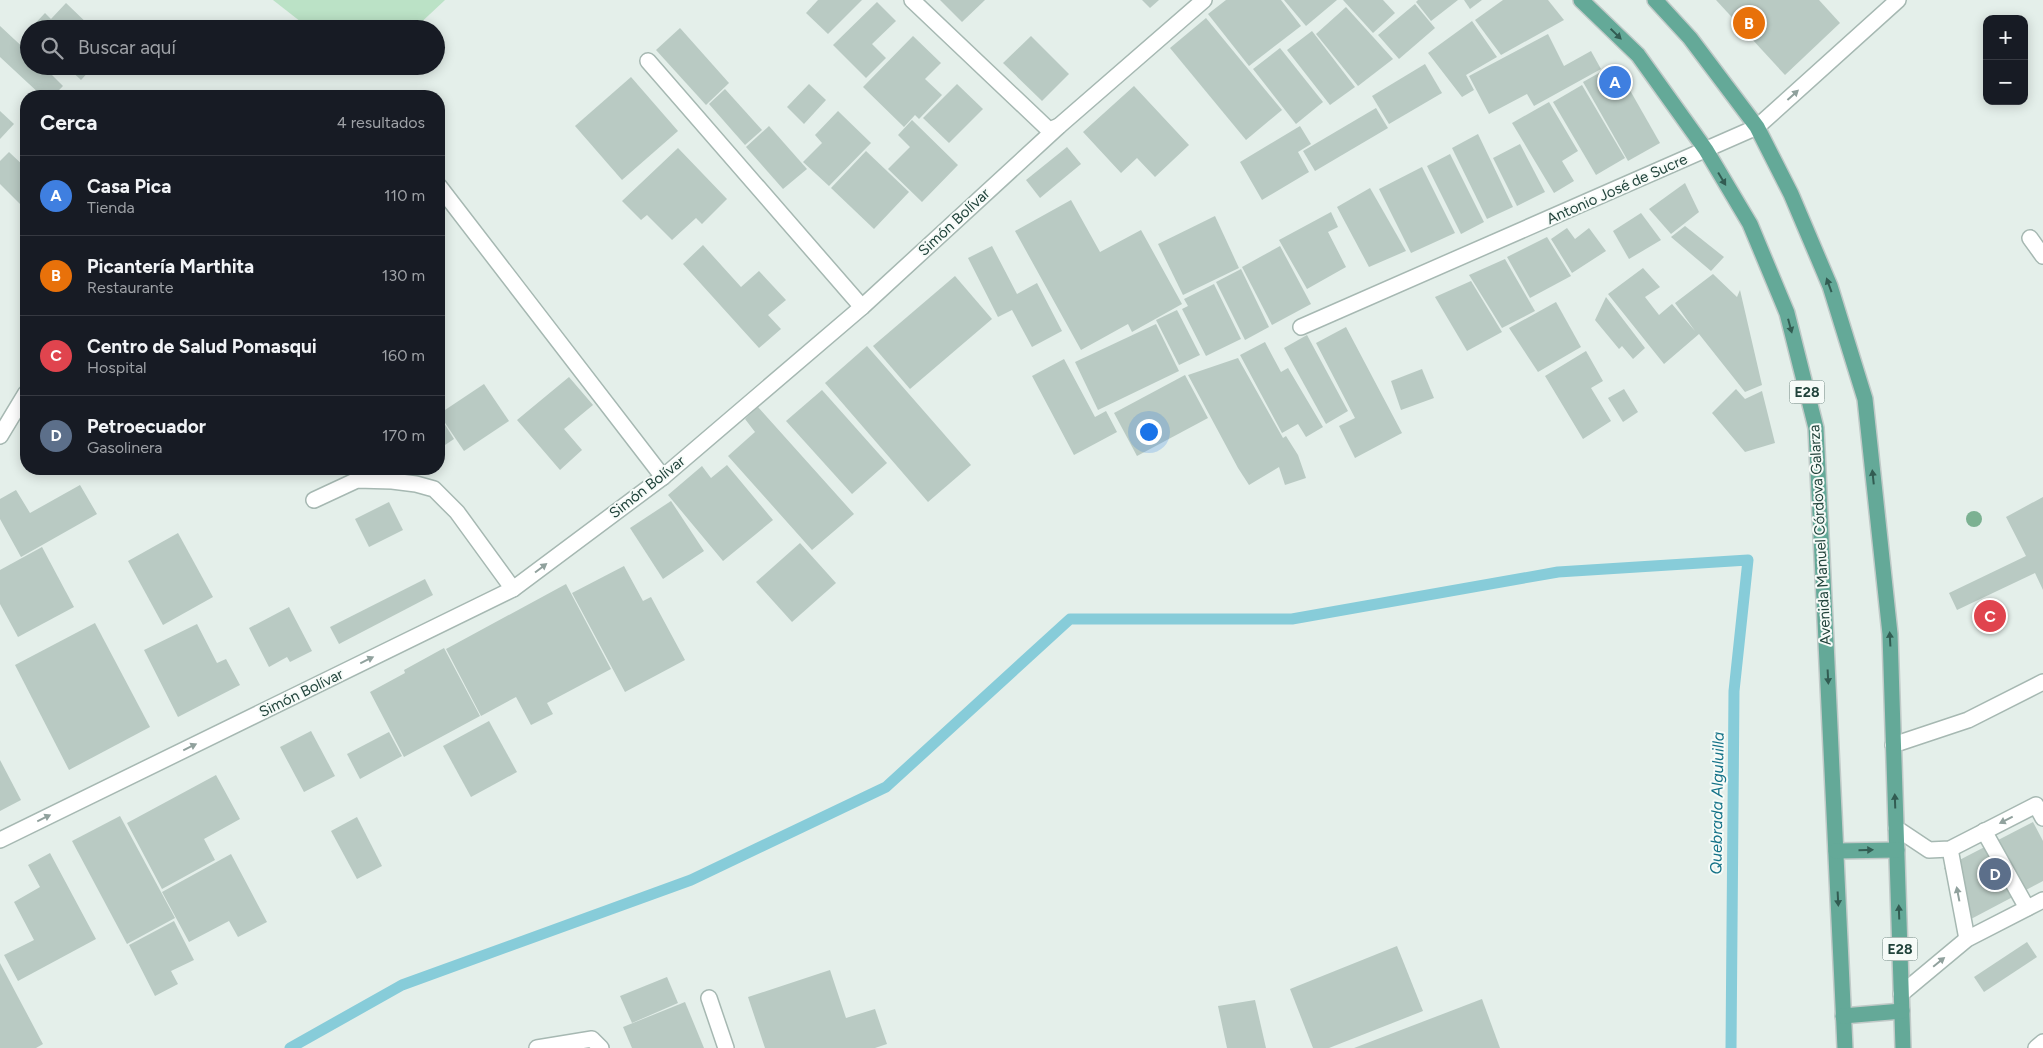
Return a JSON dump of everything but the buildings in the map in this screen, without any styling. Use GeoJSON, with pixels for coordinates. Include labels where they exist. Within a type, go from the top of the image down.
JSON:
{"type":"FeatureCollection","features":[{"type":"Feature","properties":{"kind":"main road","name":"Avenida Manuel Córdova Galarza"},"geometry":{"type":"LineString","coordinates":[[1581,0],[1638,55],[1706,150],[1750,224],[1787,313],[1816,428],[1845,1048]]}},
{"type":"Feature","properties":{"kind":"main road","name":"E28"},"geometry":{"type":"LineString","coordinates":[[1654,0],[1690,38],[1757,127],[1792,194],[1830,286],[1865,399],[1890,634],[1903,1048]]}},
{"type":"Feature","properties":{"kind":"main road"},"geometry":{"type":"LineString","coordinates":[[1836,851],[1897,850]]}},
{"type":"Feature","properties":{"kind":"main road"},"geometry":{"type":"LineString","coordinates":[[1843,1016],[1902,1011]]}},
{"type":"Feature","properties":{"kind":"street"},"geometry":{"type":"LineString","coordinates":[[912,0],[1049,130],[1059,126]]}},
{"type":"Feature","properties":{"kind":"street","name":"Simón Bolívar"},"geometry":{"type":"LineString","coordinates":[[0,840],[513,589],[663,476],[862,307],[1059,126],[1204,0]]}},
{"type":"Feature","properties":{"kind":"street","name":"Antonio José de Sucre"},"geometry":{"type":"LineString","coordinates":[[1302,328],[1757,127],[1898,0]]}},
{"type":"Feature","properties":{"kind":"street"},"geometry":{"type":"LineString","coordinates":[[648,61],[862,307]]}},
{"type":"Feature","properties":{"kind":"street"},"geometry":{"type":"LineString","coordinates":[[445,194],[663,476]]}},
{"type":"Feature","properties":{"kind":"street"},"geometry":{"type":"LineString","coordinates":[[2030,238],[2043,256]]}},
{"type":"Feature","properties":{"kind":"street"},"geometry":{"type":"LineString","coordinates":[[0,436],[20,403]]}},
{"type":"Feature","properties":{"kind":"street"},"geometry":{"type":"LineString","coordinates":[[314,500],[357,480],[392,481],[416,484],[434,489],[457,512],[513,589]]}},
{"type":"Feature","properties":{"kind":"street"},"geometry":{"type":"LineString","coordinates":[[1893,745],[1968,720],[2043,682]]}},
{"type":"Feature","properties":{"kind":"street"},"geometry":{"type":"LineString","coordinates":[[1896,828],[1929,850],[1950,849],[2036,805],[2043,818]]}},
{"type":"Feature","properties":{"kind":"street"},"geometry":{"type":"LineString","coordinates":[[1984,832],[2027,908]]}},
{"type":"Feature","properties":{"kind":"street"},"geometry":{"type":"LineString","coordinates":[[1950,849],[1967,939]]}},
{"type":"Feature","properties":{"kind":"street"},"geometry":{"type":"LineString","coordinates":[[1901,994],[1967,939],[2043,900]]}},
{"type":"Feature","properties":{"kind":"street"},"geometry":{"type":"LineString","coordinates":[[708,998],[726,1048]]}},
{"type":"Feature","properties":{"kind":"street"},"geometry":{"type":"LineString","coordinates":[[537,1048],[592,1039],[601,1048]]}},
{"type":"Feature","properties":{"kind":"street"},"geometry":{"type":"LineString","coordinates":[[2036,1048],[2043,1042]]}},
{"type":"Feature","properties":{"kind":"green space"},"geometry":{"type":"Polygon","coordinates":[[[273,0],[445,0],[424,20],[299,20],[273,0]]]}},
{"type":"Feature","properties":{"kind":"waterway","name":"Quebrada Alguluilla"},"geometry":{"type":"LineString","coordinates":[[290,1048],[402,985],[691,880],[886,787],[1070,619],[1292,619],[1558,572],[1748,560],[1734,691],[1731,1048]]}},
{"type":"Feature","properties":{"kind":"place","name":"Picantería Marthita"},"geometry":{"type":"Point","coordinates":[1749,23]}},
{"type":"Feature","properties":{"kind":"place","name":"Casa Pica"},"geometry":{"type":"Point","coordinates":[1615,82]}},
{"type":"Feature","properties":{"kind":"place","name":"Centro de Salud Pomasqui"},"geometry":{"type":"Point","coordinates":[1990,616]}},
{"type":"Feature","properties":{"kind":"place","name":"Petroecuador"},"geometry":{"type":"Point","coordinates":[1995,874]}}]}
